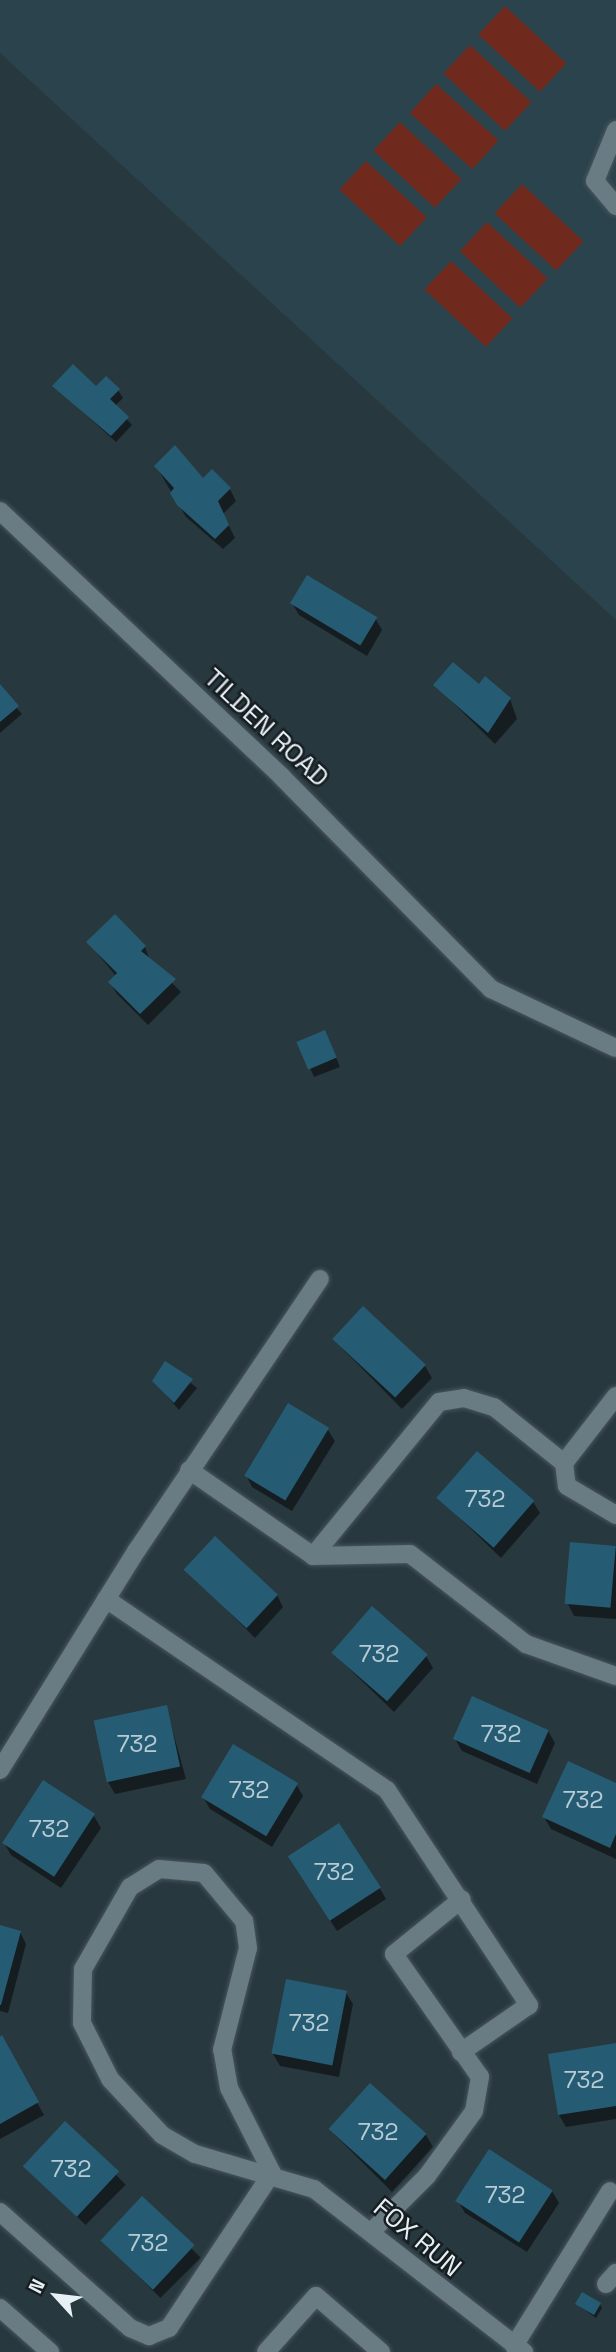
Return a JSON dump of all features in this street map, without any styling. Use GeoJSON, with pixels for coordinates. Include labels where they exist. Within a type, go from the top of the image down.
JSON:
{"type":"FeatureCollection","features":[{"type":"Feature","properties":{"kind":"street"},"geometry":{"type":"LineString","coordinates":[[616,130],[596,181],[616,206]]}},
{"type":"Feature","properties":{"kind":"street","name":"TILDEN ROAD"},"geometry":{"type":"LineString","coordinates":[[0,511],[291,786],[491,989],[616,1048]]}},
{"type":"Feature","properties":{"kind":"street"},"geometry":{"type":"LineString","coordinates":[[0,1770],[189,1470],[320,1279]]}},
{"type":"Feature","properties":{"kind":"street"},"geometry":{"type":"LineString","coordinates":[[564,1463],[616,1396]]}},
{"type":"Feature","properties":{"kind":"street"},"geometry":{"type":"LineString","coordinates":[[313,1556],[439,1402],[464,1398],[494,1407],[564,1463],[567,1486],[616,1515]]}},
{"type":"Feature","properties":{"kind":"street"},"geometry":{"type":"LineString","coordinates":[[189,1470],[313,1556],[410,1554],[526,1644],[614,1678]]}},
{"type":"Feature","properties":{"kind":"street"},"geometry":{"type":"LineString","coordinates":[[106,1599],[387,1790],[463,1899],[529,2005],[461,2052]]}},
{"type":"Feature","properties":{"kind":"street","name":"FOX RUN"},"geometry":{"type":"LineString","coordinates":[[272,2173],[229,2088],[222,2050],[248,1948],[244,1921],[204,1873],[175,1866],[144,1874],[118,1904],[83,1969],[81,2013],[94,2052],[134,2109],[162,2135],[195,2154],[272,2173],[314,2189],[519,2349]]}},
{"type":"Feature","properties":{"kind":"street"},"geometry":{"type":"LineString","coordinates":[[371,2232],[426,2176],[474,2111],[480,2077],[394,1954],[463,1899]]}},
{"type":"Feature","properties":{"kind":"street"},"geometry":{"type":"LineString","coordinates":[[0,2211],[130,2328],[149,2336],[169,2328],[272,2173]]}},
{"type":"Feature","properties":{"kind":"street"},"geometry":{"type":"LineString","coordinates":[[519,2349],[610,2191]]}},
{"type":"Feature","properties":{"kind":"street"},"geometry":{"type":"LineString","coordinates":[[266,2352],[316,2296],[381,2352]]}},
{"type":"Feature","properties":{"kind":"street"},"geometry":{"type":"LineString","coordinates":[[0,2308],[50,2352]]}},
{"type":"Feature","properties":{"kind":"shaded area"},"geometry":{"type":"Polygon","coordinates":[[[0,0],[616,0],[616,620],[0,53],[0,0]]]}},
{"type":"Feature","properties":{"kind":"shaded area"},"geometry":{"type":"Polygon","coordinates":[[[505,6],[566,63],[540,92],[478,35],[505,6]]]}},
{"type":"Feature","properties":{"kind":"shaded area"},"geometry":{"type":"Polygon","coordinates":[[[470,45],[531,102],[505,131],[443,74],[470,45]]]}},
{"type":"Feature","properties":{"kind":"shaded area"},"geometry":{"type":"Polygon","coordinates":[[[436,84],[498,140],[472,169],[410,113],[436,84]]]}},
{"type":"Feature","properties":{"kind":"shaded area"},"geometry":{"type":"Polygon","coordinates":[[[400,122],[461,179],[435,208],[373,151],[400,122]]]}},
{"type":"Feature","properties":{"kind":"shaded area"},"geometry":{"type":"Polygon","coordinates":[[[366,161],[427,218],[400,246],[339,190],[366,161]]]}},
{"type":"Feature","properties":{"kind":"shaded area"},"geometry":{"type":"Polygon","coordinates":[[[522,184],[583,241],[556,271],[495,213],[522,184]]]}},
{"type":"Feature","properties":{"kind":"shaded area"},"geometry":{"type":"Polygon","coordinates":[[[487,222],[548,279],[520,308],[460,251],[487,222]]]}},
{"type":"Feature","properties":{"kind":"shaded area"},"geometry":{"type":"Polygon","coordinates":[[[451,261],[512,318],[486,347],[424,290],[451,261]]]}},
{"type":"Feature","properties":{"kind":"building"},"geometry":{"type":"Polygon","coordinates":[[[73,364],[96,386],[106,376],[120,389],[110,399],[129,417],[111,436],[52,386],[73,364]]]}},
{"type":"Feature","properties":{"kind":"building"},"geometry":{"type":"Polygon","coordinates":[[[175,445],[203,478],[212,469],[231,488],[218,501],[229,525],[215,539],[177,505],[170,493],[174,488],[154,466],[175,445]]]}},
{"type":"Feature","properties":{"kind":"building"},"geometry":{"type":"Polygon","coordinates":[[[307,575],[377,617],[360,646],[290,603],[307,575]]]}},
{"type":"Feature","properties":{"kind":"building"},"geometry":{"type":"Polygon","coordinates":[[[453,662],[479,684],[485,676],[511,698],[488,733],[433,685],[453,662]]]}},
{"type":"Feature","properties":{"kind":"building"},"geometry":{"type":"Polygon","coordinates":[[[0,684],[19,706],[0,722],[0,684]]]}},
{"type":"Feature","properties":{"kind":"building"},"geometry":{"type":"Polygon","coordinates":[[[115,914],[146,946],[141,951],[176,979],[140,1014],[108,982],[117,973],[86,942],[115,914]]]}},
{"type":"Feature","properties":{"kind":"building"},"geometry":{"type":"Polygon","coordinates":[[[325,1030],[337,1058],[308,1070],[296,1042],[325,1030]]]}},
{"type":"Feature","properties":{"kind":"building"},"geometry":{"type":"Polygon","coordinates":[[[363,1306],[426,1365],[395,1398],[332,1339],[363,1306]]]}},
{"type":"Feature","properties":{"kind":"building"},"geometry":{"type":"Polygon","coordinates":[[[165,1361],[193,1379],[174,1403],[152,1381],[165,1361]]]}},
{"type":"Feature","properties":{"kind":"building"},"geometry":{"type":"Polygon","coordinates":[[[288,1403],[329,1428],[285,1501],[244,1476],[288,1403]]]}},
{"type":"Feature","properties":{"kind":"building"},"geometry":{"type":"Polygon","coordinates":[[[477,1451],[534,1501],[494,1548],[436,1498],[477,1451]]]}},
{"type":"Feature","properties":{"kind":"building"},"geometry":{"type":"Polygon","coordinates":[[[215,1536],[278,1595],[247,1628],[184,1570],[215,1536]]]}},
{"type":"Feature","properties":{"kind":"building"},"geometry":{"type":"Polygon","coordinates":[[[570,1542],[616,1546],[610,1608],[565,1604],[570,1542]]]}},
{"type":"Feature","properties":{"kind":"building"},"geometry":{"type":"Polygon","coordinates":[[[372,1606],[428,1655],[387,1701],[331,1653],[372,1606]]]}},
{"type":"Feature","properties":{"kind":"building"},"geometry":{"type":"Polygon","coordinates":[[[472,1696],[549,1730],[530,1773],[453,1739],[472,1696]]]}},
{"type":"Feature","properties":{"kind":"building"},"geometry":{"type":"Polygon","coordinates":[[[167,1705],[180,1767],[107,1782],[94,1721],[167,1705]]]}},
{"type":"Feature","properties":{"kind":"building"},"geometry":{"type":"Polygon","coordinates":[[[233,1744],[298,1783],[266,1836],[201,1797],[233,1744]]]}},
{"type":"Feature","properties":{"kind":"building"},"geometry":{"type":"Polygon","coordinates":[[[568,1761],[616,1783],[616,1834],[610,1848],[542,1817],[568,1761]]]}},
{"type":"Feature","properties":{"kind":"building"},"geometry":{"type":"Polygon","coordinates":[[[43,1780],[95,1814],[54,1877],[2,1843],[43,1780]]]}},
{"type":"Feature","properties":{"kind":"building"},"geometry":{"type":"Polygon","coordinates":[[[339,1823],[381,1888],[330,1921],[288,1856],[339,1823]]]}},
{"type":"Feature","properties":{"kind":"building"},"geometry":{"type":"Polygon","coordinates":[[[0,1925],[21,1931],[1,2005],[0,2005],[0,1925]]]}},
{"type":"Feature","properties":{"kind":"building"},"geometry":{"type":"Polygon","coordinates":[[[286,1979],[347,1991],[332,2065],[271,2054],[286,1979]]]}},
{"type":"Feature","properties":{"kind":"building"},"geometry":{"type":"Polygon","coordinates":[[[2,2035],[39,2102],[0,2124],[0,2037],[2,2035]]]}},
{"type":"Feature","properties":{"kind":"building"},"geometry":{"type":"Polygon","coordinates":[[[616,2043],[616,2106],[558,2115],[548,2054],[616,2043]]]}},
{"type":"Feature","properties":{"kind":"building"},"geometry":{"type":"Polygon","coordinates":[[[370,2083],[426,2134],[385,2180],[329,2129],[370,2083]]]}},
{"type":"Feature","properties":{"kind":"building"},"geometry":{"type":"Polygon","coordinates":[[[65,2121],[119,2171],[77,2217],[23,2166],[65,2121]]]}},
{"type":"Feature","properties":{"kind":"building"},"geometry":{"type":"Polygon","coordinates":[[[489,2149],[553,2190],[519,2242],[455,2201],[489,2149]]]}},
{"type":"Feature","properties":{"kind":"building"},"geometry":{"type":"Polygon","coordinates":[[[142,2196],[195,2245],[153,2290],[100,2241],[142,2196]]]}},
{"type":"Feature","properties":{"kind":"building"},"geometry":{"type":"Polygon","coordinates":[[[582,2292],[601,2303],[594,2315],[575,2304],[582,2292]]]}}]}
